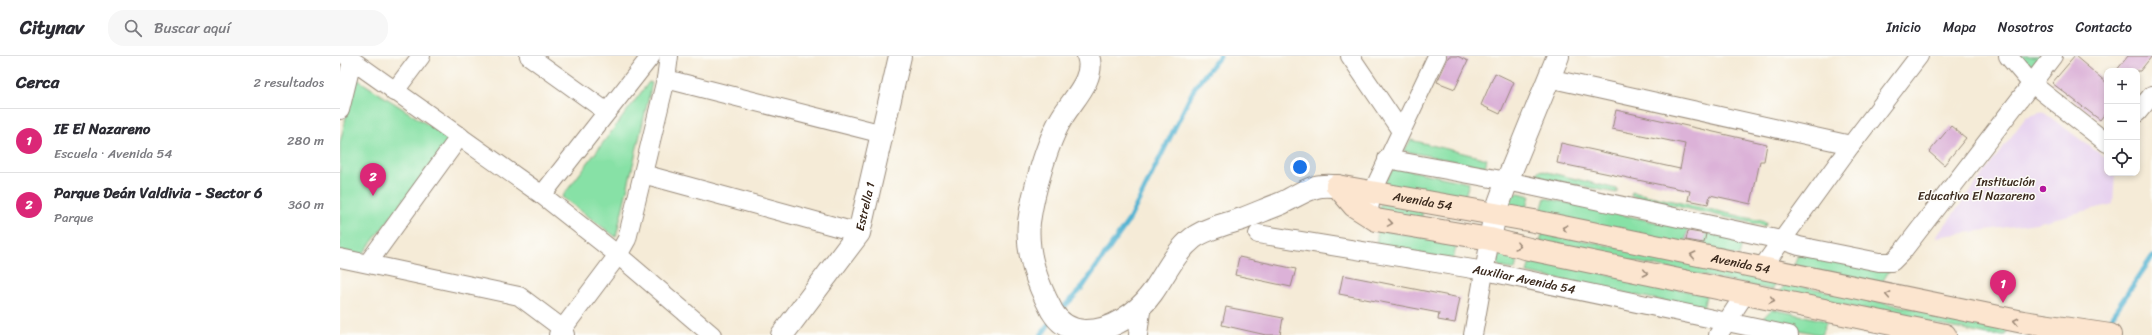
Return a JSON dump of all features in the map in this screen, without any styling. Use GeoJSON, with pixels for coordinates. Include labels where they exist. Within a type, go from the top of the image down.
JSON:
{"type":"FeatureCollection","features":[{"type":"Feature","properties":{"kind":"main road","name":"Avenida 54"},"geometry":{"type":"LineString","coordinates":[[1337,186],[1495,214],[2023,322],[2110,335]]}},
{"type":"Feature","properties":{"kind":"main road"},"geometry":{"type":"LineString","coordinates":[[1337,186],[1354,206],[1376,220],[1490,239],[1529,249],[1945,335]]}},
{"type":"Feature","properties":{"kind":"street"},"geometry":{"type":"LineString","coordinates":[[394,92],[421,56]]}},
{"type":"Feature","properties":{"kind":"street"},"geometry":{"type":"LineString","coordinates":[[529,56],[607,112]]}},
{"type":"Feature","properties":{"kind":"street"},"geometry":{"type":"LineString","coordinates":[[542,195],[651,56]]}},
{"type":"Feature","properties":{"kind":"street"},"geometry":{"type":"LineString","coordinates":[[340,258],[519,296],[562,333],[618,255],[627,239],[666,79],[669,56]]}},
{"type":"Feature","properties":{"kind":"street","name":"Estrella 1"},"geometry":{"type":"LineString","coordinates":[[782,335],[859,233],[900,56]]}},
{"type":"Feature","properties":{"kind":"street"},"geometry":{"type":"LineString","coordinates":[[1088,56],[1091,68],[1084,85],[1061,118],[1038,182],[1028,231],[1032,264],[1038,284],[1055,316],[1069,328],[1092,331],[1106,328],[1121,321],[1142,304],[1151,294],[1181,250],[1193,238],[1208,230],[1257,213],[1316,187],[1337,186]]}},
{"type":"Feature","properties":{"kind":"street"},"geometry":{"type":"LineString","coordinates":[[1350,56],[1401,131]]}},
{"type":"Feature","properties":{"kind":"street"},"geometry":{"type":"LineString","coordinates":[[1368,215],[1372,193],[1437,56]]}},
{"type":"Feature","properties":{"kind":"street"},"geometry":{"type":"LineString","coordinates":[[1473,335],[1495,214],[1558,56]]}},
{"type":"Feature","properties":{"kind":"street"},"geometry":{"type":"LineString","coordinates":[[1761,269],[1851,144],[1919,56]]}},
{"type":"Feature","properties":{"kind":"street"},"geometry":{"type":"LineString","coordinates":[[2008,56],[2031,83],[2104,141]]}},
{"type":"Feature","properties":{"kind":"street"},"geometry":{"type":"LineString","coordinates":[[1387,159],[1507,181],[1781,240],[1799,246],[1879,262],[1892,262],[1902,252],[2053,56]]}},
{"type":"Feature","properties":{"kind":"street"},"geometry":{"type":"LineString","coordinates":[[340,110],[349,58],[394,92],[460,136],[542,195],[618,255],[712,335]]}},
{"type":"Feature","properties":{"kind":"street"},"geometry":{"type":"LineString","coordinates":[[1548,78],[1851,144]]}},
{"type":"Feature","properties":{"kind":"street"},"geometry":{"type":"LineString","coordinates":[[666,79],[883,134]]}},
{"type":"Feature","properties":{"kind":"street"},"geometry":{"type":"LineString","coordinates":[[2140,109],[2152,94]]}},
{"type":"Feature","properties":{"kind":"street"},"geometry":{"type":"LineString","coordinates":[[368,263],[460,136]]}},
{"type":"Feature","properties":{"kind":"street"},"geometry":{"type":"LineString","coordinates":[[643,174],[859,233]]}},
{"type":"Feature","properties":{"kind":"street","name":"Auxiliar Avenida 54"},"geometry":{"type":"LineString","coordinates":[[1258,234],[1485,271],[1722,329],[1789,335]]}},
{"type":"Feature","properties":{"kind":"street"},"geometry":{"type":"LineString","coordinates":[[1722,329],[1745,294]]}},
{"type":"Feature","properties":{"kind":"street"},"geometry":{"type":"LineString","coordinates":[[1138,335],[1142,304]]}},
{"type":"Feature","properties":{"kind":"shaded area","name":"Institución Educativa El Nazareno"},"geometry":{"type":"Polygon","coordinates":[[[2043,112],[2104,157],[2104,176],[2115,176],[2113,204],[2036,223],[1936,237],[2026,117],[2043,112]]]}},
{"type":"Feature","properties":{"kind":"green space"},"geometry":{"type":"Polygon","coordinates":[[[2017,56],[2045,56],[2035,69],[2027,68],[2017,56]]]}},
{"type":"Feature","properties":{"kind":"green space"},"geometry":{"type":"Polygon","coordinates":[[[355,78],[450,139],[362,255],[340,250],[340,143],[355,78]]]}},
{"type":"Feature","properties":{"kind":"green space"},"geometry":{"type":"Polygon","coordinates":[[[649,82],[652,83],[616,237],[562,197],[649,82]]]}},
{"type":"Feature","properties":{"kind":"green space"},"geometry":{"type":"Polygon","coordinates":[[[1411,140],[1487,159],[1485,167],[1404,151],[1411,140]]]}},
{"type":"Feature","properties":{"kind":"green space"},"geometry":{"type":"Polygon","coordinates":[[[1398,168],[1469,183],[1464,199],[1391,188],[1385,182],[1393,169],[1398,168]]]}},
{"type":"Feature","properties":{"kind":"green space"},"geometry":{"type":"Polygon","coordinates":[[[1539,170],[1617,189],[1617,193],[1536,177],[1539,170]]]}},
{"type":"Feature","properties":{"kind":"green space"},"geometry":{"type":"Polygon","coordinates":[[[1632,192],[1766,222],[1765,226],[1631,196],[1632,192]]]}},
{"type":"Feature","properties":{"kind":"green space"},"geometry":{"type":"Polygon","coordinates":[[[1519,193],[1530,196],[1525,212],[1514,209],[1509,205],[1512,195],[1519,193]]]}},
{"type":"Feature","properties":{"kind":"green space"},"geometry":{"type":"Polygon","coordinates":[[[1545,198],[1688,229],[1685,245],[1540,214],[1545,198]]]}},
{"type":"Feature","properties":{"kind":"green space"},"geometry":{"type":"Polygon","coordinates":[[[1381,204],[1423,210],[1421,220],[1382,214],[1378,209],[1381,204]]]}},
{"type":"Feature","properties":{"kind":"green space"},"geometry":{"type":"Polygon","coordinates":[[[1378,230],[1457,243],[1453,259],[1376,246],[1378,230]]]}},
{"type":"Feature","properties":{"kind":"green space"},"geometry":{"type":"Polygon","coordinates":[[[1543,232],[1777,281],[1772,290],[1540,242],[1543,232]]]}},
{"type":"Feature","properties":{"kind":"green space"},"geometry":{"type":"Polygon","coordinates":[[[1706,233],[1743,241],[1739,256],[1702,249],[1706,233]]]}},
{"type":"Feature","properties":{"kind":"green space"},"geometry":{"type":"Polygon","coordinates":[[[1506,252],[1518,255],[1515,270],[1500,267],[1498,264],[1498,256],[1506,252]]]}},
{"type":"Feature","properties":{"kind":"green space"},"geometry":{"type":"Polygon","coordinates":[[[1799,253],[1889,271],[1879,287],[1793,268],[1799,253]]]}},
{"type":"Feature","properties":{"kind":"green space"},"geometry":{"type":"Polygon","coordinates":[[[1531,258],[1706,295],[1703,309],[1527,273],[1531,258]]]}},
{"type":"Feature","properties":{"kind":"green space"},"geometry":{"type":"Polygon","coordinates":[[[1786,283],[2005,327],[2007,331],[2006,335],[1988,335],[1780,292],[1786,283]]]}},
{"type":"Feature","properties":{"kind":"green space"},"geometry":{"type":"Polygon","coordinates":[[[1772,309],[1827,321],[1821,335],[1760,321],[1772,309]]]}},
{"type":"Feature","properties":{"kind":"building"},"geometry":{"type":"Polygon","coordinates":[[[1449,56],[1457,56],[1468,61],[1455,89],[1437,82],[1449,56]]]}},
{"type":"Feature","properties":{"kind":"building"},"geometry":{"type":"Polygon","coordinates":[[[2075,56],[2104,80],[2104,115],[2100,120],[2052,83],[2075,56]]]}},
{"type":"Feature","properties":{"kind":"building"},"geometry":{"type":"Polygon","coordinates":[[[2128,56],[2152,56],[2140,71],[2140,68],[2118,68],[2128,56]]]}},
{"type":"Feature","properties":{"kind":"building"},"geometry":{"type":"Polygon","coordinates":[[[1495,73],[1514,82],[1500,114],[1481,105],[1495,73]]]}},
{"type":"Feature","properties":{"kind":"building"},"geometry":{"type":"Polygon","coordinates":[[[1616,110],[1767,144],[1764,161],[1760,161],[1751,204],[1710,195],[1708,204],[1688,200],[1690,191],[1557,163],[1561,143],[1680,169],[1685,144],[1612,129],[1616,110]]]}},
{"type":"Feature","properties":{"kind":"building"},"geometry":{"type":"Polygon","coordinates":[[[1951,126],[1966,138],[1944,165],[1929,152],[1951,126]]]}},
{"type":"Feature","properties":{"kind":"building"},"geometry":{"type":"Polygon","coordinates":[[[1688,231],[1706,234],[1704,243],[1686,240],[1688,231]]]}},
{"type":"Feature","properties":{"kind":"building"},"geometry":{"type":"Polygon","coordinates":[[[1239,257],[1296,269],[1291,287],[1235,275],[1239,257]]]}},
{"type":"Feature","properties":{"kind":"building"},"geometry":{"type":"Polygon","coordinates":[[[1343,275],[1460,298],[1455,323],[1438,320],[1439,313],[1339,294],[1343,275]]]}},
{"type":"Feature","properties":{"kind":"building"},"geometry":{"type":"Polygon","coordinates":[[[1226,307],[1283,318],[1280,335],[1266,335],[1222,325],[1226,307]]]}},
{"type":"Feature","properties":{"kind":"waterway"},"geometry":{"type":"LineString","coordinates":[[1059,312],[1081,289],[1129,220],[1195,87],[1220,56]]}},
{"type":"Feature","properties":{"kind":"waterway"},"geometry":{"type":"LineString","coordinates":[[2104,328],[2152,257]]}},
{"type":"Feature","properties":{"kind":"waterway"},"geometry":{"type":"LineString","coordinates":[[1041,335],[1052,320]]}},
{"type":"Feature","properties":{"kind":"place","name":"Institución Educativa El Nazareno"},"geometry":{"type":"Point","coordinates":[2043,189]}},
{"type":"Feature","properties":{"kind":"place","name":"Parque Deán Valdivia - Sector 6"},"geometry":{"type":"Point","coordinates":[373,196]}},
{"type":"Feature","properties":{"kind":"place","name":"IE El Nazareno"},"geometry":{"type":"Point","coordinates":[2003,303]}}]}
